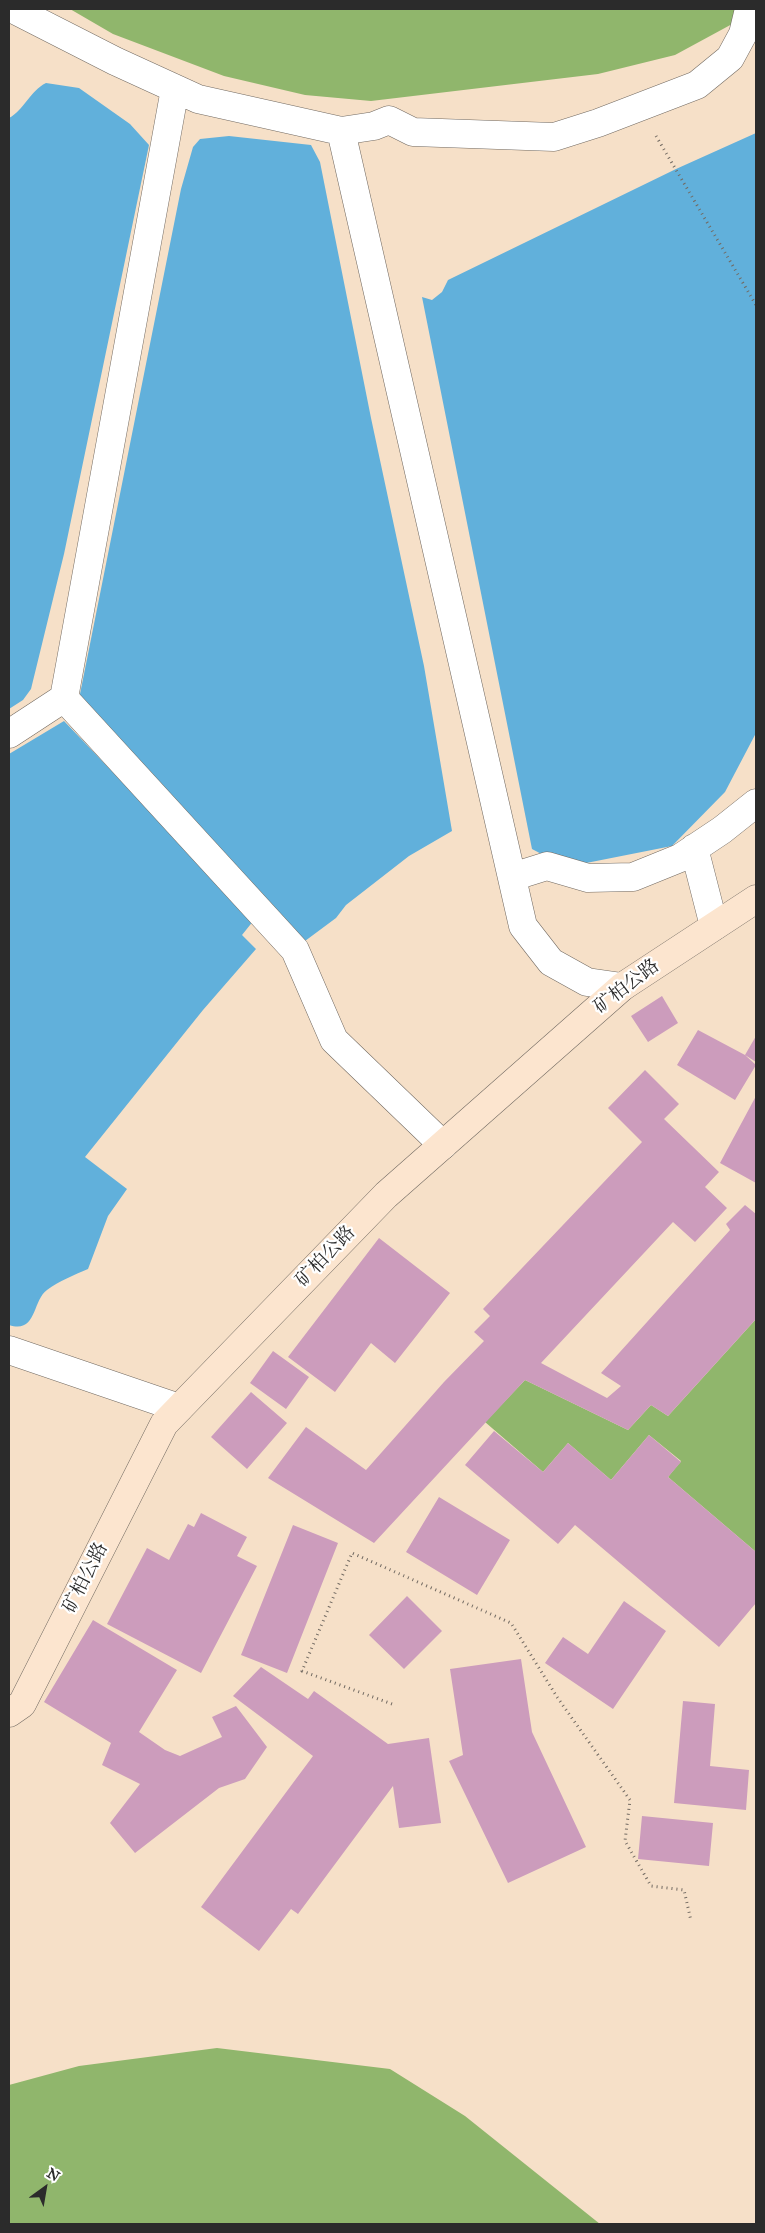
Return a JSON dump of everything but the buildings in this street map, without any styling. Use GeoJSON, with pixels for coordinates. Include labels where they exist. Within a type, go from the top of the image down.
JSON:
{"type":"FeatureCollection","features":[{"type":"Feature","properties":{"kind":"street"},"geometry":{"type":"LineString","coordinates":[[13,9],[115,62],[198,99],[341,131],[374,126],[390,120],[413,132],[554,137],[698,85],[730,58],[743,34],[749,9]]}},
{"type":"Feature","properties":{"kind":"street"},"geometry":{"type":"LineString","coordinates":[[9,734],[64,698],[175,89]]}},
{"type":"Feature","properties":{"kind":"street"},"geometry":{"type":"LineString","coordinates":[[341,131],[523,926],[551,962],[587,982],[622,987]]}},
{"type":"Feature","properties":{"kind":"street"},"geometry":{"type":"LineString","coordinates":[[64,698],[295,950],[334,1040],[443,1145]]}},
{"type":"Feature","properties":{"kind":"street"},"geometry":{"type":"LineString","coordinates":[[512,877],[547,866],[588,878],[633,877],[680,858],[756,803]]}},
{"type":"Feature","properties":{"kind":"street"},"geometry":{"type":"LineString","coordinates":[[694,848],[714,926]]}},
{"type":"Feature","properties":{"kind":"street","name":"矿柏公路"},"geometry":{"type":"LineString","coordinates":[[9,1712],[22,1704],[164,1424],[386,1195],[622,987],[756,899]]}},
{"type":"Feature","properties":{"kind":"street"},"geometry":{"type":"LineString","coordinates":[[9,1350],[179,1408]]}},
{"type":"Feature","properties":{"kind":"path"},"geometry":{"type":"LineString","coordinates":[[639,107],[756,305]]}},
{"type":"Feature","properties":{"kind":"path"},"geometry":{"type":"LineString","coordinates":[[392,1704],[302,1671],[352,1553],[511,1623],[557,1697],[630,1800],[625,1840],[651,1886],[684,1890],[690,1922]]}},
{"type":"Feature","properties":{"kind":"green space"},"geometry":{"type":"Polygon","coordinates":[[[70,9],[734,9],[734,23],[675,55],[598,74],[371,101],[305,95],[224,76],[113,34],[70,9]]]}},
{"type":"Feature","properties":{"kind":"green space"},"geometry":{"type":"Polygon","coordinates":[[[756,1319],[756,1552],[668,1477],[681,1461],[649,1435],[611,1480],[568,1443],[543,1472],[485,1422],[525,1380],[628,1430],[651,1405],[668,1416],[756,1319]]]}},
{"type":"Feature","properties":{"kind":"green space"},"geometry":{"type":"Polygon","coordinates":[[[217,2048],[390,2069],[465,2116],[600,2224],[9,2224],[9,2085],[79,2066],[217,2048]]]}},
{"type":"Feature","properties":{"kind":"water"},"geometry":{"type":"Polygon","coordinates":[[[46,83],[79,88],[130,124],[149,145],[64,554],[31,689],[23,700],[9,709],[9,118],[19,110],[40,86],[46,83]]]}},
{"type":"Feature","properties":{"kind":"water"},"geometry":{"type":"Polygon","coordinates":[[[756,133],[756,733],[725,792],[672,846],[566,867],[532,849],[422,297],[432,300],[442,292],[448,280],[676,169],[756,133]]]}},
{"type":"Feature","properties":{"kind":"water"},"geometry":{"type":"Polygon","coordinates":[[[229,136],[311,145],[320,162],[371,418],[424,666],[452,831],[409,856],[346,905],[336,918],[305,941],[79,699],[181,189],[193,147],[200,139],[229,136]]]}},
{"type":"Feature","properties":{"kind":"water"},"geometry":{"type":"Polygon","coordinates":[[[64,721],[254,920],[242,935],[256,949],[203,1010],[85,1157],[127,1189],[108,1216],[88,1269],[47,1290],[42,1295],[29,1321],[25,1325],[18,1327],[9,1325],[9,754],[64,721]]]}}]}
